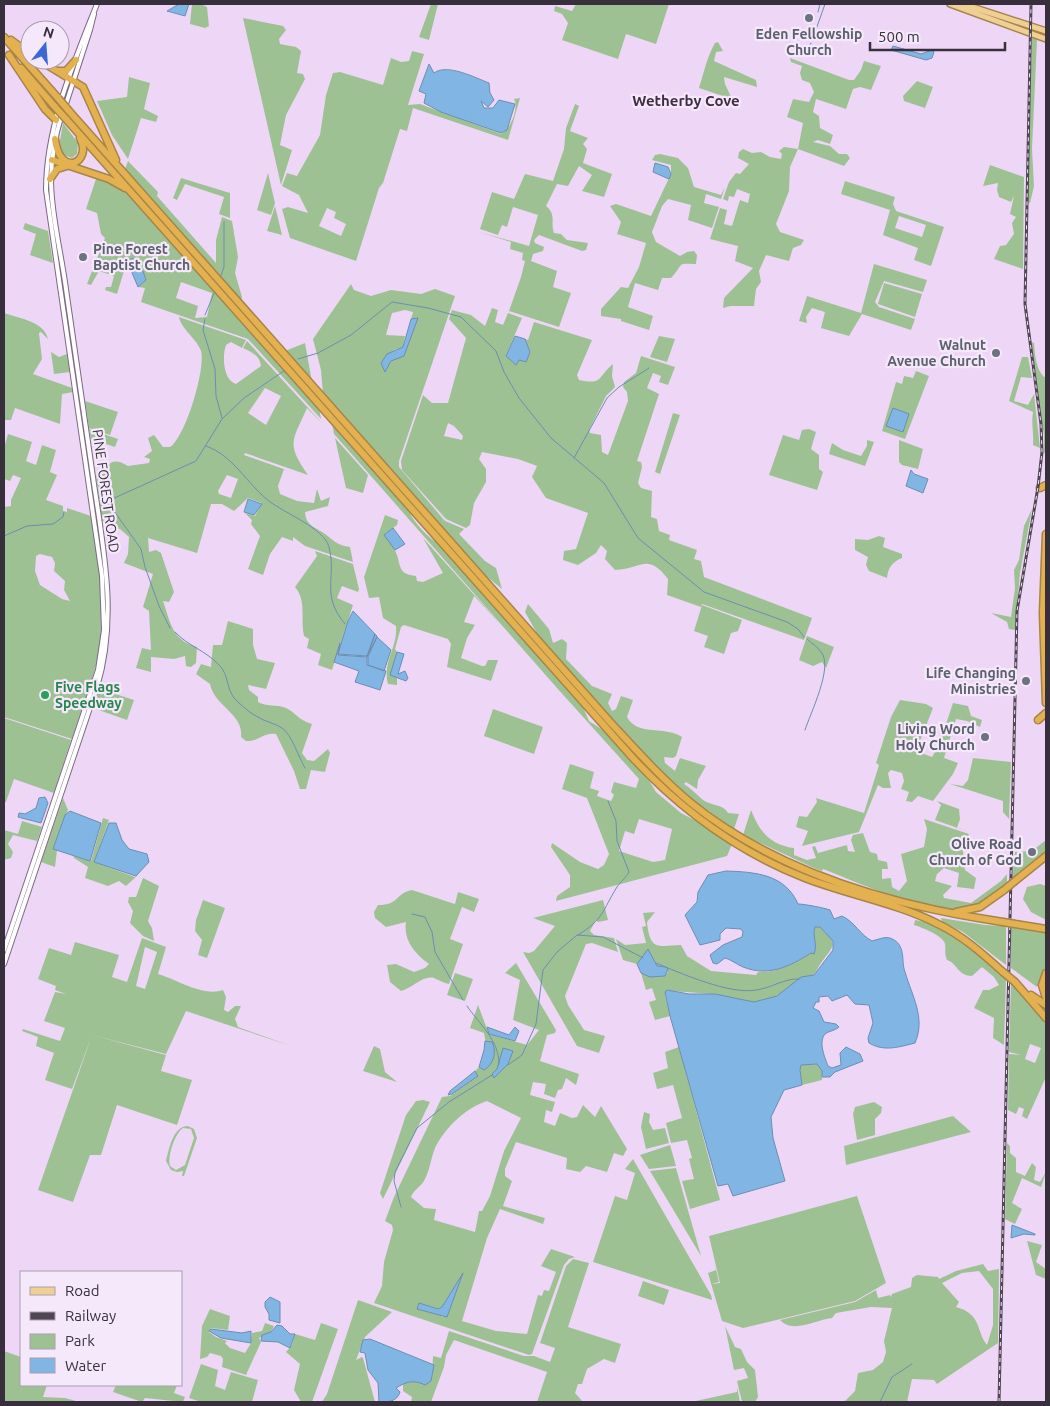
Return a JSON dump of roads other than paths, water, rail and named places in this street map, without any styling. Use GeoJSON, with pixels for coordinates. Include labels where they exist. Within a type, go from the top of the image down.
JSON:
{"type":"FeatureCollection","features":[{"type":"Feature","properties":{"kind":"highway"},"geometry":{"type":"LineString","coordinates":[[4,36],[20,47]]}},
{"type":"Feature","properties":{"kind":"highway"},"geometry":{"type":"LineString","coordinates":[[4,36],[611,723],[673,788],[723,826],[776,857],[831,879],[938,912],[1046,929]]}},
{"type":"Feature","properties":{"kind":"highway"},"geometry":{"type":"LineString","coordinates":[[4,49],[625,750],[672,796],[722,834],[761,857],[811,880],[940,925],[973,946],[1015,982],[1046,1005]]}},
{"type":"Feature","properties":{"kind":"highway"},"geometry":{"type":"LineString","coordinates":[[9,55],[45,108],[56,120]]}},
{"type":"Feature","properties":{"kind":"highway"},"geometry":{"type":"LineString","coordinates":[[70,66],[76,60]]}},
{"type":"Feature","properties":{"kind":"highway"},"geometry":{"type":"LineString","coordinates":[[54,70],[83,87],[120,168]]}},
{"type":"Feature","properties":{"kind":"highway"},"geometry":{"type":"LineString","coordinates":[[55,139],[56,150],[61,159],[67,162],[74,162],[80,158],[84,150],[76,130]]}},
{"type":"Feature","properties":{"kind":"highway"},"geometry":{"type":"LineString","coordinates":[[52,160],[112,181],[133,194]]}},
{"type":"Feature","properties":{"kind":"highway"},"geometry":{"type":"LineString","coordinates":[[50,179],[59,167],[72,167]]}},
{"type":"Feature","properties":{"kind":"highway"},"geometry":{"type":"LineString","coordinates":[[1046,534],[1043,612],[1046,703]]}},
{"type":"Feature","properties":{"kind":"highway"},"geometry":{"type":"LineString","coordinates":[[1043,612],[1046,641]]}},
{"type":"Feature","properties":{"kind":"highway"},"geometry":{"type":"LineString","coordinates":[[1038,720],[1046,713]]}},
{"type":"Feature","properties":{"kind":"highway"},"geometry":{"type":"LineString","coordinates":[[938,912],[960,912],[973,909],[1004,890],[1046,856]]}},
{"type":"Feature","properties":{"kind":"highway"},"geometry":{"type":"LineString","coordinates":[[1046,973],[1042,984],[1046,998]]}},
{"type":"Feature","properties":{"kind":"highway"},"geometry":{"type":"LineString","coordinates":[[1015,982],[1046,1018]]}},
{"type":"Feature","properties":{"kind":"main road","name":"PINE FOREST ROAD"},"geometry":{"type":"LineString","coordinates":[[4,950],[86,715],[99,666],[105,614],[104,587],[94,500],[65,281],[54,229],[50,179],[55,139],[76,60],[98,4]]}},
{"type":"Feature","properties":{"kind":"main road"},"geometry":{"type":"LineString","coordinates":[[950,4],[991,18],[1028,25],[1046,31]]}},
{"type":"Feature","properties":{"kind":"main road"},"geometry":{"type":"LineString","coordinates":[[963,4],[1014,23],[1039,36],[1046,37]]}},
{"type":"Feature","properties":{"kind":"main road","name":"PINE FOREST ROAD"},"geometry":{"type":"LineString","coordinates":[[94,14],[90,30],[56,120],[48,158],[47,202],[94,500]]}},
{"type":"Feature","properties":{"kind":"main road","name":"PINE FOREST ROAD"},"geometry":{"type":"LineString","coordinates":[[4,964],[73,751]]}},
{"type":"Feature","properties":{"kind":"water"},"geometry":{"type":"Polygon","coordinates":[[[179,4],[189,4],[185,16],[167,11],[179,4]]]}},
{"type":"Feature","properties":{"kind":"water"},"geometry":{"type":"Polygon","coordinates":[[[893,46],[921,54],[932,50],[934,52],[932,58],[926,60],[891,50],[893,46]]]}},
{"type":"Feature","properties":{"kind":"water"},"geometry":{"type":"Polygon","coordinates":[[[429,64],[434,73],[440,70],[454,70],[489,83],[490,93],[494,100],[488,107],[481,101],[484,108],[493,108],[499,100],[515,104],[507,130],[501,133],[441,112],[424,103],[426,94],[419,91],[429,64]]]}},
{"type":"Feature","properties":{"kind":"water"},"geometry":{"type":"Polygon","coordinates":[[[655,163],[668,167],[671,174],[669,179],[653,172],[655,163]]]}},
{"type":"Feature","properties":{"kind":"water"},"geometry":{"type":"Polygon","coordinates":[[[133,258],[143,271],[146,280],[138,287],[127,261],[133,258]]]}},
{"type":"Feature","properties":{"kind":"water"},"geometry":{"type":"Polygon","coordinates":[[[418,318],[404,356],[391,361],[385,372],[381,363],[387,354],[403,347],[411,319],[418,318]]]}},
{"type":"Feature","properties":{"kind":"water"},"geometry":{"type":"Polygon","coordinates":[[[515,336],[525,339],[530,352],[526,362],[519,360],[516,365],[506,356],[515,336]]]}},
{"type":"Feature","properties":{"kind":"water"},"geometry":{"type":"Polygon","coordinates":[[[893,408],[909,414],[903,432],[886,426],[893,408]]]}},
{"type":"Feature","properties":{"kind":"water"},"geometry":{"type":"Polygon","coordinates":[[[911,470],[914,474],[928,479],[923,493],[906,486],[911,470]]]}},
{"type":"Feature","properties":{"kind":"water"},"geometry":{"type":"Polygon","coordinates":[[[248,499],[262,504],[254,515],[244,512],[248,499]]]}},
{"type":"Feature","properties":{"kind":"water"},"geometry":{"type":"Polygon","coordinates":[[[393,528],[405,544],[395,550],[384,535],[393,528]]]}},
{"type":"Feature","properties":{"kind":"water"},"geometry":{"type":"Polygon","coordinates":[[[353,611],[375,634],[367,656],[338,654],[353,611]]]}},
{"type":"Feature","properties":{"kind":"water"},"geometry":{"type":"Polygon","coordinates":[[[375,634],[377,636],[367,657],[375,634]]]}},
{"type":"Feature","properties":{"kind":"water"},"geometry":{"type":"Polygon","coordinates":[[[377,637],[391,650],[384,671],[368,665],[368,657],[377,637]]]}},
{"type":"Feature","properties":{"kind":"water"},"geometry":{"type":"Polygon","coordinates":[[[340,643],[338,655],[367,657],[367,665],[386,671],[380,690],[355,682],[359,671],[334,662],[340,643]]]}},
{"type":"Feature","properties":{"kind":"water"},"geometry":{"type":"Polygon","coordinates":[[[397,652],[404,654],[398,674],[405,671],[408,678],[406,681],[390,675],[397,652]]]}},
{"type":"Feature","properties":{"kind":"water"},"geometry":{"type":"Polygon","coordinates":[[[45,797],[48,803],[41,823],[18,817],[19,813],[25,814],[36,808],[39,798],[45,797]]]}},
{"type":"Feature","properties":{"kind":"water"},"geometry":{"type":"Polygon","coordinates":[[[70,811],[101,823],[90,861],[53,849],[65,815],[70,811]]]}},
{"type":"Feature","properties":{"kind":"water"},"geometry":{"type":"Polygon","coordinates":[[[109,823],[116,823],[122,840],[129,849],[147,854],[149,862],[136,876],[94,862],[109,823]]]}},
{"type":"Feature","properties":{"kind":"water"},"geometry":{"type":"Polygon","coordinates":[[[726,871],[748,872],[768,877],[785,886],[798,904],[830,910],[834,919],[842,916],[872,941],[889,938],[898,943],[902,951],[904,968],[919,1016],[918,1034],[915,1043],[892,1048],[880,1047],[869,1043],[868,1038],[873,1023],[869,1005],[855,1004],[847,995],[832,1001],[828,996],[819,997],[819,1002],[816,1002],[813,1008],[819,1011],[824,1022],[836,1024],[839,1027],[826,1033],[823,1037],[823,1050],[828,1066],[832,1068],[841,1065],[840,1053],[846,1047],[860,1054],[863,1061],[835,1072],[830,1077],[822,1077],[822,1071],[817,1064],[801,1065],[802,1085],[784,1090],[771,1117],[773,1138],[785,1181],[733,1196],[728,1184],[718,1186],[670,1016],[665,992],[667,990],[689,994],[715,994],[754,1002],[777,996],[801,977],[814,975],[833,950],[833,941],[820,927],[815,927],[814,954],[811,953],[786,966],[770,971],[752,970],[725,958],[717,964],[713,963],[710,955],[723,945],[742,937],[743,932],[741,929],[726,928],[720,934],[720,940],[700,945],[685,915],[697,902],[698,892],[708,875],[726,871]]]}},
{"type":"Feature","properties":{"kind":"water"},"geometry":{"type":"Polygon","coordinates":[[[648,949],[657,966],[668,969],[665,976],[650,977],[641,973],[637,964],[648,949]]]}},
{"type":"Feature","properties":{"kind":"water"},"geometry":{"type":"Polygon","coordinates":[[[487,1027],[509,1035],[515,1027],[519,1031],[515,1041],[489,1034],[487,1027]]]}},
{"type":"Feature","properties":{"kind":"water"},"geometry":{"type":"Polygon","coordinates":[[[485,1041],[492,1042],[494,1054],[492,1061],[484,1070],[479,1067],[485,1041]]]}},
{"type":"Feature","properties":{"kind":"water"},"geometry":{"type":"Polygon","coordinates":[[[503,1048],[513,1051],[508,1064],[494,1078],[492,1074],[497,1069],[503,1048]]]}},
{"type":"Feature","properties":{"kind":"water"},"geometry":{"type":"Polygon","coordinates":[[[475,1071],[478,1076],[448,1095],[450,1091],[475,1071]]]}},
{"type":"Feature","properties":{"kind":"water"},"geometry":{"type":"Polygon","coordinates":[[[1012,1225],[1035,1235],[1024,1234],[1011,1238],[1012,1225]]]}},
{"type":"Feature","properties":{"kind":"water"},"geometry":{"type":"Polygon","coordinates":[[[463,1273],[447,1317],[417,1309],[419,1303],[438,1309],[442,1307],[463,1273]]]}},
{"type":"Feature","properties":{"kind":"water"},"geometry":{"type":"Polygon","coordinates":[[[270,1297],[280,1302],[280,1323],[269,1320],[265,1302],[270,1297]]]}},
{"type":"Feature","properties":{"kind":"water"},"geometry":{"type":"Polygon","coordinates":[[[277,1325],[282,1326],[290,1334],[295,1334],[290,1348],[278,1342],[261,1341],[262,1335],[271,1332],[277,1325]]]}},
{"type":"Feature","properties":{"kind":"water"},"geometry":{"type":"Polygon","coordinates":[[[211,1329],[242,1333],[251,1331],[251,1343],[221,1338],[209,1331],[211,1329]]]}},
{"type":"Feature","properties":{"kind":"water"},"geometry":{"type":"Polygon","coordinates":[[[370,1339],[434,1365],[431,1381],[425,1385],[413,1382],[403,1384],[396,1388],[400,1392],[397,1398],[379,1402],[378,1383],[368,1370],[365,1353],[360,1352],[363,1340],[370,1339]]]}},
{"type":"Feature","properties":{"kind":"waterway"},"geometry":{"type":"LineString","coordinates":[[818,12],[820,4]]}},
{"type":"Feature","properties":{"kind":"waterway"},"geometry":{"type":"LineString","coordinates":[[813,38],[825,4]]}},
{"type":"Feature","properties":{"kind":"waterway"},"geometry":{"type":"LineString","coordinates":[[220,278],[224,267],[224,222]]}},
{"type":"Feature","properties":{"kind":"waterway"},"geometry":{"type":"LineString","coordinates":[[205,315],[215,291]]}},
{"type":"Feature","properties":{"kind":"waterway"},"geometry":{"type":"LineString","coordinates":[[298,359],[318,353],[351,335],[392,302],[428,308],[461,317],[496,351],[504,372],[519,398],[551,438],[604,483],[638,538],[704,592],[787,622],[798,629],[804,637]]}},
{"type":"Feature","properties":{"kind":"waterway"},"geometry":{"type":"LineString","coordinates":[[205,319],[203,330],[215,369],[216,396],[222,418]]}},
{"type":"Feature","properties":{"kind":"waterway"},"geometry":{"type":"LineString","coordinates":[[574,458],[607,398],[619,387],[649,368]]}},
{"type":"Feature","properties":{"kind":"waterway"},"geometry":{"type":"LineString","coordinates":[[92,501],[110,500],[196,461],[222,419],[244,398],[284,371]]}},
{"type":"Feature","properties":{"kind":"waterway"},"geometry":{"type":"LineString","coordinates":[[206,446],[224,456],[269,501],[312,527],[326,540],[331,558],[331,595],[333,604],[345,624]]}},
{"type":"Feature","properties":{"kind":"waterway"},"geometry":{"type":"LineString","coordinates":[[110,500],[114,511],[141,549],[145,567],[159,606],[170,628]]}},
{"type":"Feature","properties":{"kind":"waterway"},"geometry":{"type":"LineString","coordinates":[[4,536],[27,526],[53,524],[63,517],[64,512]]}},
{"type":"Feature","properties":{"kind":"waterway"},"geometry":{"type":"LineString","coordinates":[[175,632],[218,664],[225,673],[231,693],[239,703],[253,714],[286,731],[305,768]]}},
{"type":"Feature","properties":{"kind":"waterway"},"geometry":{"type":"LineString","coordinates":[[805,730],[820,690],[825,668],[821,652],[807,639]]}},
{"type":"Feature","properties":{"kind":"waterway"},"geometry":{"type":"LineString","coordinates":[[578,935],[598,919],[617,887],[629,872],[617,841],[616,821],[608,801]]}},
{"type":"Feature","properties":{"kind":"waterway"},"geometry":{"type":"LineString","coordinates":[[412,914],[425,917],[432,932],[435,952],[463,1000]]}},
{"type":"Feature","properties":{"kind":"waterway"},"geometry":{"type":"LineString","coordinates":[[508,1065],[522,1055],[536,1024],[543,970],[557,952],[577,935],[603,937],[643,958]]}},
{"type":"Feature","properties":{"kind":"waterway"},"geometry":{"type":"LineString","coordinates":[[656,963],[705,982],[745,991],[762,989],[789,980],[800,979]]}},
{"type":"Feature","properties":{"kind":"waterway"},"geometry":{"type":"LineString","coordinates":[[467,1006],[488,1033],[496,1047],[499,1064]]}},
{"type":"Feature","properties":{"kind":"waterway"},"geometry":{"type":"LineString","coordinates":[[401,1207],[394,1181],[395,1172],[417,1128],[449,1102],[492,1075]]}},
{"type":"Feature","properties":{"kind":"waterway"},"geometry":{"type":"LineString","coordinates":[[880,1402],[892,1377],[912,1364]]}},
{"type":"Feature","properties":{"kind":"railway"},"geometry":{"type":"LineString","coordinates":[[999,1402],[1017,611],[1042,452],[1041,424],[1025,304],[1031,4]]}},
{"type":"Feature","properties":{"kind":"place","name":"Eden Fellowship Church"},"geometry":{"type":"Point","coordinates":[809,18]}},
{"type":"Feature","properties":{"kind":"place","name":"Pine Forest Baptist Church"},"geometry":{"type":"Point","coordinates":[83,257]}},
{"type":"Feature","properties":{"kind":"place","name":"Walnut Avenue Church"},"geometry":{"type":"Point","coordinates":[996,353]}},
{"type":"Feature","properties":{"kind":"place","name":"Life Changing Ministries"},"geometry":{"type":"Point","coordinates":[1026,681]}},
{"type":"Feature","properties":{"kind":"place","name":"Five Flags Speedway"},"geometry":{"type":"Point","coordinates":[45,695]}},
{"type":"Feature","properties":{"kind":"place","name":"Living Word Holy Church"},"geometry":{"type":"Point","coordinates":[985,737]}},
{"type":"Feature","properties":{"kind":"place","name":"Olive Road Church of God"},"geometry":{"type":"Point","coordinates":[1032,852]}},
{"type":"Feature","properties":{"kind":"district","name":"Wetherby Cove"},"geometry":{"type":"Point","coordinates":[686,100]}}]}
